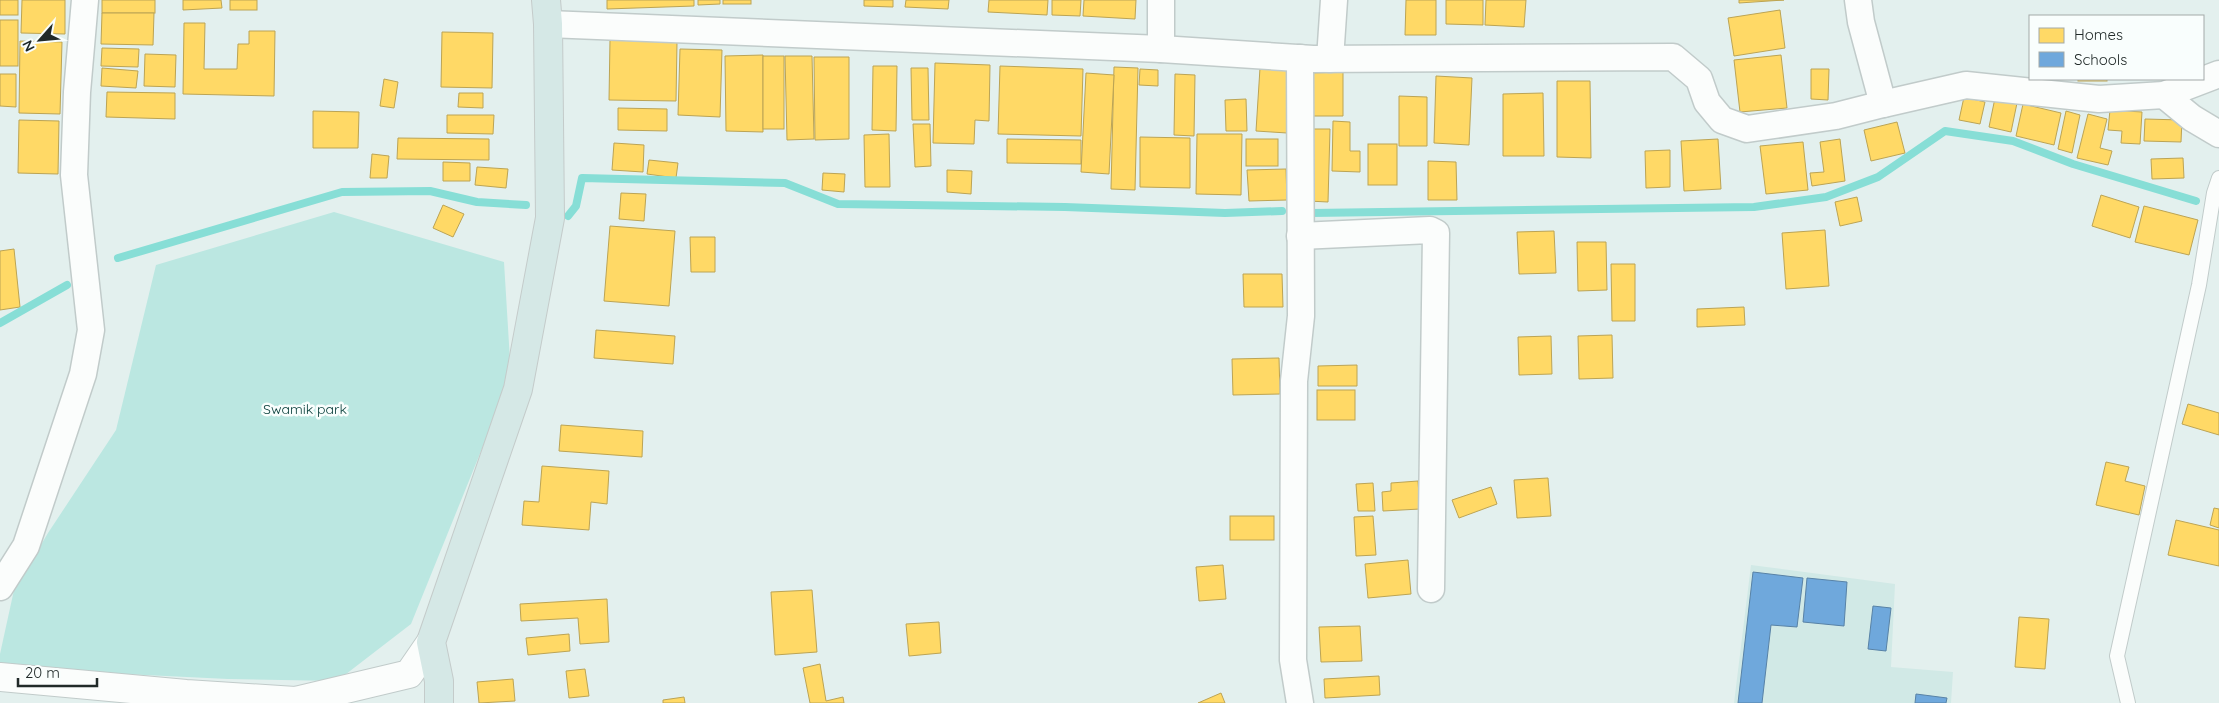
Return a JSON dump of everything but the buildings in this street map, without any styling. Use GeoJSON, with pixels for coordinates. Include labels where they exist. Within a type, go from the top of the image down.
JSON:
{"type":"FeatureCollection","features":[{"type":"Feature","properties":{"kind":"main road"},"geometry":{"type":"LineString","coordinates":[[440,703],[439,681],[431,642],[518,390],[550,218],[547,12]]}},
{"type":"Feature","properties":{"kind":"street"},"geometry":{"type":"LineString","coordinates":[[0,587],[26,546],[83,374],[90,330],[74,175],[77,92],[85,0]]}},
{"type":"Feature","properties":{"kind":"street"},"geometry":{"type":"LineString","coordinates":[[1161,0],[1162,49]]}},
{"type":"Feature","properties":{"kind":"street"},"geometry":{"type":"LineString","coordinates":[[1330,59],[1334,0]]}},
{"type":"Feature","properties":{"kind":"street"},"geometry":{"type":"LineString","coordinates":[[1858,0],[1883,104]]}},
{"type":"Feature","properties":{"kind":"street"},"geometry":{"type":"LineString","coordinates":[[547,12],[1300,58],[1673,57],[1699,80],[1707,102],[1722,120],[1746,129],[1836,116],[1966,85],[2099,98],[2164,95],[2203,80]]}},
{"type":"Feature","properties":{"kind":"street"},"geometry":{"type":"LineString","coordinates":[[1300,58],[1301,316],[1294,381],[1293,660],[1300,703]]}},
{"type":"Feature","properties":{"kind":"street"},"geometry":{"type":"LineString","coordinates":[[2204,80],[2219,74]]}},
{"type":"Feature","properties":{"kind":"street"},"geometry":{"type":"LineString","coordinates":[[2164,95],[2192,118],[2219,134]]}},
{"type":"Feature","properties":{"kind":"street"},"geometry":{"type":"LineString","coordinates":[[1300,236],[1430,230],[1436,233],[1431,589]]}},
{"type":"Feature","properties":{"kind":"street"},"geometry":{"type":"LineString","coordinates":[[0,677],[186,694],[295,701],[409,674],[431,642]]}},
{"type":"Feature","properties":{"kind":"lane"},"geometry":{"type":"LineString","coordinates":[[2128,703],[2117,656],[2199,285],[2214,193],[2219,178]]}},
{"type":"Feature","properties":{"kind":"shaded area"},"geometry":{"type":"Polygon","coordinates":[[[1751,565],[1895,584],[1891,667],[1953,672],[1951,703],[1734,703],[1751,565]]]}},
{"type":"Feature","properties":{"kind":"green space","name":"Swamik park"},"geometry":{"type":"Polygon","coordinates":[[[334,212],[504,262],[511,377],[411,624],[337,681],[228,679],[0,668],[0,654],[14,590],[48,533],[116,430],[156,265],[334,212]]]}},
{"type":"Feature","properties":{"kind":"waterway"},"geometry":{"type":"LineString","coordinates":[[1311,213],[1754,207],[1826,197],[1878,177],[1945,131],[2013,141],[2073,164],[2196,201]]}},
{"type":"Feature","properties":{"kind":"waterway"},"geometry":{"type":"LineString","coordinates":[[568,216],[576,206],[582,178],[785,183],[838,204],[1065,207],[1225,213],[1282,211]]}},
{"type":"Feature","properties":{"kind":"waterway"},"geometry":{"type":"LineString","coordinates":[[118,258],[342,192],[430,191],[477,202],[526,205]]}},
{"type":"Feature","properties":{"kind":"waterway"},"geometry":{"type":"LineString","coordinates":[[0,323],[67,285]]}}]}
